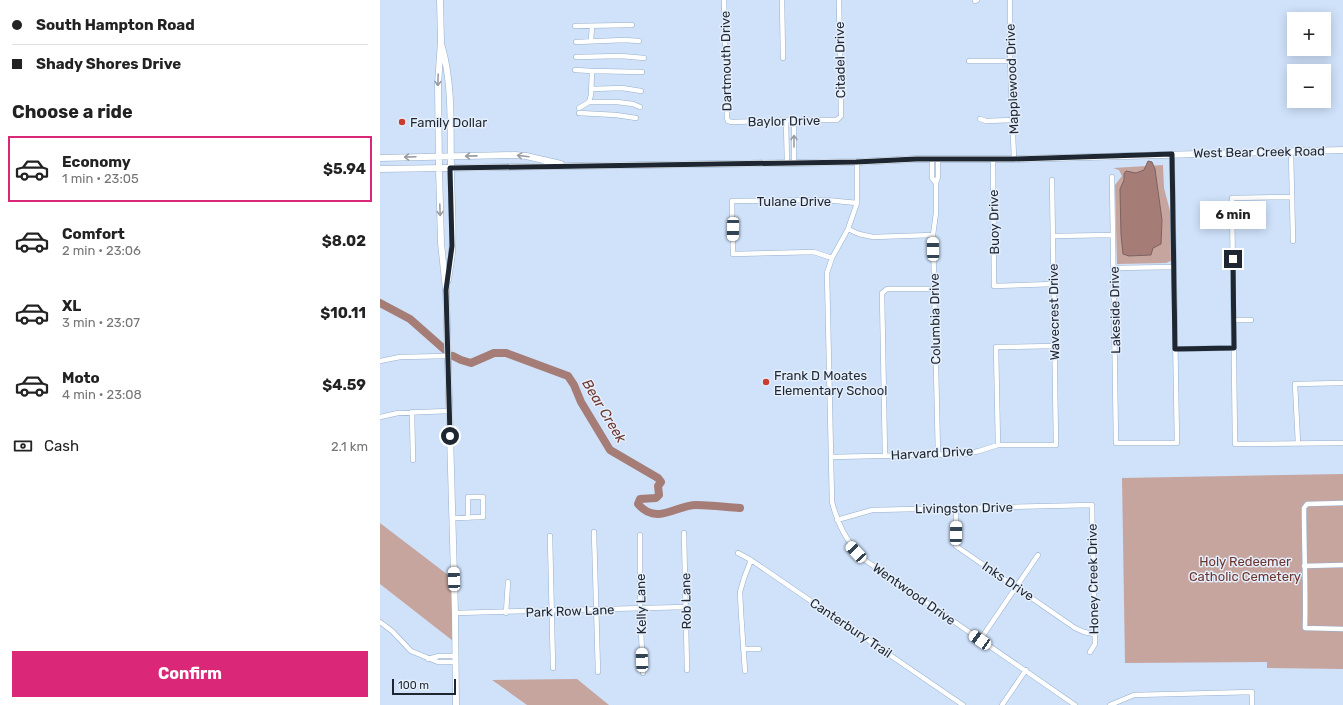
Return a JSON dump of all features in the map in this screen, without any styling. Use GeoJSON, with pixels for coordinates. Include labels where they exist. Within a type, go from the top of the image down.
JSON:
{"type":"FeatureCollection","features":[{"type":"Feature","properties":{"kind":"main road"},"geometry":{"type":"LineString","coordinates":[[440,0],[438,84],[439,168],[442,243],[446,290],[453,518],[456,705]]}},
{"type":"Feature","properties":{"kind":"main road"},"geometry":{"type":"LineString","coordinates":[[440,41],[446,63],[449,87],[451,156],[452,254],[446,290]]}},
{"type":"Feature","properties":{"kind":"main road","name":"West Bear Creek Road"},"geometry":{"type":"LineString","coordinates":[[380,169],[856,162],[935,159],[1014,159],[1343,150]]}},
{"type":"Feature","properties":{"kind":"main road","name":"West Bear Creek Road"},"geometry":{"type":"LineString","coordinates":[[380,158],[515,155],[575,166]]}},
{"type":"Feature","properties":{"kind":"street","name":"Dartmouth Drive"},"geometry":{"type":"LineString","coordinates":[[724,0],[728,121]]}},
{"type":"Feature","properties":{"kind":"street"},"geometry":{"type":"LineString","coordinates":[[782,0],[783,58]]}},
{"type":"Feature","properties":{"kind":"street","name":"Citadel Drive"},"geometry":{"type":"LineString","coordinates":[[839,0],[840,119]]}},
{"type":"Feature","properties":{"kind":"street","name":"Mapplewood Drive"},"geometry":{"type":"LineString","coordinates":[[1010,0],[1010,60],[1014,159]]}},
{"type":"Feature","properties":{"kind":"street"},"geometry":{"type":"LineString","coordinates":[[575,26],[632,26]]}},
{"type":"Feature","properties":{"kind":"street"},"geometry":{"type":"LineString","coordinates":[[591,41],[592,26]]}},
{"type":"Feature","properties":{"kind":"street"},"geometry":{"type":"LineString","coordinates":[[576,42],[639,41]]}},
{"type":"Feature","properties":{"kind":"street"},"geometry":{"type":"LineString","coordinates":[[576,57],[621,56],[644,58]]}},
{"type":"Feature","properties":{"kind":"street"},"geometry":{"type":"LineString","coordinates":[[969,61],[1010,60]]}},
{"type":"Feature","properties":{"kind":"street"},"geometry":{"type":"LineString","coordinates":[[575,70],[642,72]]}},
{"type":"Feature","properties":{"kind":"street"},"geometry":{"type":"LineString","coordinates":[[592,71],[592,89],[589,102],[579,110],[636,118]]}},
{"type":"Feature","properties":{"kind":"street"},"geometry":{"type":"LineString","coordinates":[[592,89],[622,88],[641,91]]}},
{"type":"Feature","properties":{"kind":"street"},"geometry":{"type":"LineString","coordinates":[[589,102],[618,102],[640,107]]}},
{"type":"Feature","properties":{"kind":"street","name":"Baylor Drive"},"geometry":{"type":"LineString","coordinates":[[728,121],[840,119]]}},
{"type":"Feature","properties":{"kind":"street"},"geometry":{"type":"LineString","coordinates":[[980,119],[1013,120]]}},
{"type":"Feature","properties":{"kind":"street"},"geometry":{"type":"LineString","coordinates":[[794,120],[794,162]]}},
{"type":"Feature","properties":{"kind":"street"},"geometry":{"type":"LineString","coordinates":[[786,121],[787,163]]}},
{"type":"Feature","properties":{"kind":"street"},"geometry":{"type":"LineString","coordinates":[[1290,151],[1293,241]]}},
{"type":"Feature","properties":{"kind":"street"},"geometry":{"type":"LineString","coordinates":[[1172,154],[1175,349],[1234,348]]}},
{"type":"Feature","properties":{"kind":"street","name":"Columbia Drive"},"geometry":{"type":"LineString","coordinates":[[935,159],[932,178],[936,184],[936,213],[933,235],[938,454]]}},
{"type":"Feature","properties":{"kind":"street","name":"Buoy Drive"},"geometry":{"type":"LineString","coordinates":[[993,159],[994,286],[1054,284]]}},
{"type":"Feature","properties":{"kind":"street"},"geometry":{"type":"LineString","coordinates":[[856,162],[857,203]]}},
{"type":"Feature","properties":{"kind":"street","name":"Lakeside Drive"},"geometry":{"type":"LineString","coordinates":[[1112,177],[1116,443],[1177,443],[1175,349]]}},
{"type":"Feature","properties":{"kind":"street","name":"Wavecrest Drive"},"geometry":{"type":"LineString","coordinates":[[1052,180],[1056,445]]}},
{"type":"Feature","properties":{"kind":"street"},"geometry":{"type":"LineString","coordinates":[[1292,197],[1232,198],[1235,444],[1343,443]]}},
{"type":"Feature","properties":{"kind":"street","name":"Tulane Drive"},"geometry":{"type":"LineString","coordinates":[[832,258],[814,252],[733,254],[732,201],[826,200],[857,203]]}},
{"type":"Feature","properties":{"kind":"street","name":"Wentwood Drive"},"geometry":{"type":"LineString","coordinates":[[857,203],[848,229],[832,258],[827,272],[832,502],[837,520],[851,546],[862,558],[1075,705]]}},
{"type":"Feature","properties":{"kind":"street"},"geometry":{"type":"LineString","coordinates":[[848,229],[859,234],[873,237],[933,235]]}},
{"type":"Feature","properties":{"kind":"street"},"geometry":{"type":"LineString","coordinates":[[1053,236],[1113,235]]}},
{"type":"Feature","properties":{"kind":"street"},"geometry":{"type":"LineString","coordinates":[[1114,268],[1174,267]]}},
{"type":"Feature","properties":{"kind":"street"},"geometry":{"type":"LineString","coordinates":[[885,456],[882,294],[887,289],[934,289]]}},
{"type":"Feature","properties":{"kind":"street"},"geometry":{"type":"LineString","coordinates":[[1234,320],[1251,320]]}},
{"type":"Feature","properties":{"kind":"street"},"geometry":{"type":"LineString","coordinates":[[998,445],[996,347],[1055,346]]}},
{"type":"Feature","properties":{"kind":"street"},"geometry":{"type":"LineString","coordinates":[[380,361],[400,357],[448,356]]}},
{"type":"Feature","properties":{"kind":"street"},"geometry":{"type":"LineString","coordinates":[[1298,443],[1295,384],[1343,383]]}},
{"type":"Feature","properties":{"kind":"street"},"geometry":{"type":"LineString","coordinates":[[380,417],[398,413],[449,410]]}},
{"type":"Feature","properties":{"kind":"street"},"geometry":{"type":"LineString","coordinates":[[412,412],[413,460]]}},
{"type":"Feature","properties":{"kind":"street","name":"Harvard Drive"},"geometry":{"type":"LineString","coordinates":[[832,458],[966,454],[979,452],[998,445],[1056,445]]}},
{"type":"Feature","properties":{"kind":"street"},"geometry":{"type":"LineString","coordinates":[[453,518],[468,518],[483,517],[483,497],[468,497],[468,518]]}},
{"type":"Feature","properties":{"kind":"street"},"geometry":{"type":"LineString","coordinates":[[1343,503],[1307,504],[1304,508],[1304,566],[1306,580],[1305,628],[1343,629]]}},
{"type":"Feature","properties":{"kind":"street","name":"Livingston Drive"},"geometry":{"type":"LineString","coordinates":[[837,520],[872,510],[1092,505]]}},
{"type":"Feature","properties":{"kind":"street","name":"Honey Creek Drive"},"geometry":{"type":"LineString","coordinates":[[1090,652],[1095,644],[1092,505]]}},
{"type":"Feature","properties":{"kind":"street","name":"Inks Drive"},"geometry":{"type":"LineString","coordinates":[[956,508],[956,546],[1075,628],[1094,634]]}},
{"type":"Feature","properties":{"kind":"street"},"geometry":{"type":"LineString","coordinates":[[594,532],[598,672]]}},
{"type":"Feature","properties":{"kind":"street","name":"Rob Lane"},"geometry":{"type":"LineString","coordinates":[[684,533],[687,670]]}},
{"type":"Feature","properties":{"kind":"street","name":"Kelly Lane"},"geometry":{"type":"LineString","coordinates":[[640,535],[640,609],[643,674]]}},
{"type":"Feature","properties":{"kind":"street"},"geometry":{"type":"LineString","coordinates":[[550,536],[554,668]]}},
{"type":"Feature","properties":{"kind":"street","name":"Canterbury Trail"},"geometry":{"type":"LineString","coordinates":[[738,553],[751,560],[963,705]]}},
{"type":"Feature","properties":{"kind":"street"},"geometry":{"type":"LineString","coordinates":[[980,640],[1038,555]]}},
{"type":"Feature","properties":{"kind":"street"},"geometry":{"type":"LineString","coordinates":[[745,672],[740,613],[740,592],[751,560]]}},
{"type":"Feature","properties":{"kind":"street"},"geometry":{"type":"LineString","coordinates":[[1304,566],[1343,565]]}},
{"type":"Feature","properties":{"kind":"street"},"geometry":{"type":"LineString","coordinates":[[506,613],[508,582]]}},
{"type":"Feature","properties":{"kind":"street","name":"Park Row Lane"},"geometry":{"type":"LineString","coordinates":[[455,613],[506,613],[552,610],[686,607]]}},
{"type":"Feature","properties":{"kind":"street"},"geometry":{"type":"LineString","coordinates":[[380,622],[392,631],[411,651],[428,658],[439,656],[456,659]]}},
{"type":"Feature","properties":{"kind":"street"},"geometry":{"type":"LineString","coordinates":[[743,649],[759,649]]}},
{"type":"Feature","properties":{"kind":"street"},"geometry":{"type":"LineString","coordinates":[[1002,705],[1026,670]]}},
{"type":"Feature","properties":{"kind":"street"},"geometry":{"type":"LineString","coordinates":[[1110,705],[1134,695],[1252,692],[1252,705]]}},
{"type":"Feature","properties":{"kind":"green space"},"geometry":{"type":"Polygon","coordinates":[[[1163,165],[1164,188],[1170,211],[1171,261],[1166,263],[1117,264],[1115,185],[1122,176],[1119,170],[1113,168],[1163,165]]]}},
{"type":"Feature","properties":{"kind":"green space","name":"Holy Redeemer Catholic Cemetery"},"geometry":{"type":"Polygon","coordinates":[[[1343,474],[1343,669],[1267,668],[1267,662],[1125,663],[1122,478],[1343,474]]]}},
{"type":"Feature","properties":{"kind":"green space"},"geometry":{"type":"Polygon","coordinates":[[[380,523],[452,578],[453,641],[380,584],[380,523]]]}},
{"type":"Feature","properties":{"kind":"green space"},"geometry":{"type":"Polygon","coordinates":[[[577,679],[609,705],[527,705],[492,680],[577,679]]]}},
{"type":"Feature","properties":{"kind":"shaded area"},"geometry":{"type":"Polygon","coordinates":[[[1148,161],[1152,162],[1155,169],[1162,220],[1161,244],[1153,248],[1151,255],[1129,256],[1123,254],[1120,189],[1126,171],[1136,173],[1144,170],[1148,161]]]}},
{"type":"Feature","properties":{"kind":"waterway","name":"Bear Creek"},"geometry":{"type":"LineString","coordinates":[[380,303],[410,319],[444,349]]}},
{"type":"Feature","properties":{"kind":"waterway","name":"Bear Creek"},"geometry":{"type":"LineString","coordinates":[[453,356],[471,363],[494,353],[506,353],[568,376],[574,385],[581,402],[610,450],[658,478],[661,482],[658,486],[659,495],[656,498],[640,499],[638,504],[645,510],[659,514],[696,505],[740,508]]}},
{"type":"Feature","properties":{"kind":"place","name":"Family Dollar"},"geometry":{"type":"Point","coordinates":[402,122]}},
{"type":"Feature","properties":{"kind":"place","name":"Frank D Moates Elementary School"},"geometry":{"type":"Point","coordinates":[766,382]}},
{"type":"Feature","properties":{"kind":"route"},"geometry":{"type":"LineString","coordinates":[[450,436],[446,290],[452,254],[450,168],[856,162],[916,159],[1014,159],[1172,154],[1175,349],[1234,348],[1233,259]]}}]}
